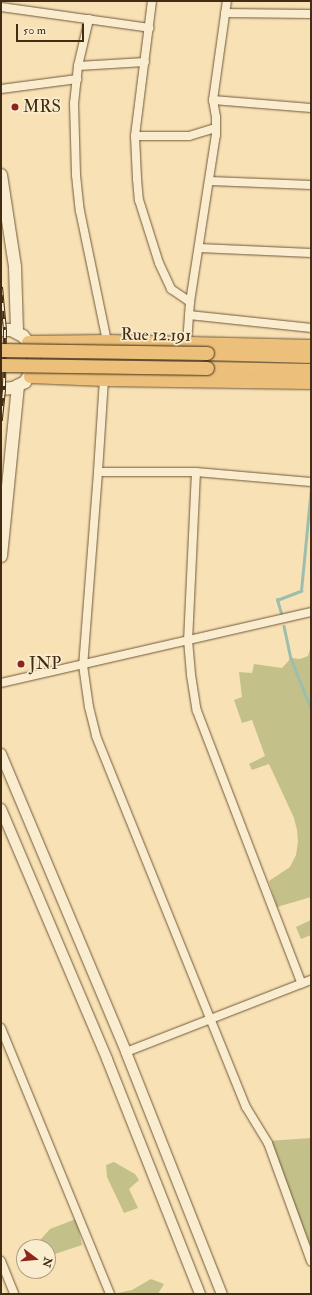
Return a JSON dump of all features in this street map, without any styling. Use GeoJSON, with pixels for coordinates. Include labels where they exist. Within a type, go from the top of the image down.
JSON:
{"type":"FeatureCollection","features":[{"type":"Feature","properties":{"kind":"main road"},"geometry":{"type":"LineString","coordinates":[[1,175],[15,267],[17,332]]}},
{"type":"Feature","properties":{"kind":"main road"},"geometry":{"type":"LineString","coordinates":[[1,330],[17,332],[28,342],[34,358],[30,376],[18,386],[1,389]]}},
{"type":"Feature","properties":{"kind":"main road"},"geometry":{"type":"LineString","coordinates":[[28,342],[107,341],[311,346]]}},
{"type":"Feature","properties":{"kind":"main road","name":"Rue 12.191"},"geometry":{"type":"LineString","coordinates":[[1,350],[311,356]]}},
{"type":"Feature","properties":{"kind":"main road","name":"Rue 12.191"},"geometry":{"type":"LineString","coordinates":[[1,365],[311,370]]}},
{"type":"Feature","properties":{"kind":"main road"},"geometry":{"type":"LineString","coordinates":[[30,376],[104,379],[311,382]]}},
{"type":"Feature","properties":{"kind":"main road"},"geometry":{"type":"LineString","coordinates":[[1,556],[18,386]]}},
{"type":"Feature","properties":{"kind":"street"},"geometry":{"type":"LineString","coordinates":[[152,1],[150,28],[135,136],[140,200],[159,263],[171,289],[190,302]]}},
{"type":"Feature","properties":{"kind":"street"},"geometry":{"type":"LineString","coordinates":[[187,343],[190,302],[210,181],[216,128],[213,100],[228,1]]}},
{"type":"Feature","properties":{"kind":"street"},"geometry":{"type":"LineString","coordinates":[[1,7],[150,28]]}},
{"type":"Feature","properties":{"kind":"street"},"geometry":{"type":"LineString","coordinates":[[225,13],[311,14]]}},
{"type":"Feature","properties":{"kind":"street"},"geometry":{"type":"LineString","coordinates":[[89,19],[78,66],[75,110],[76,175],[80,210],[107,341]]}},
{"type":"Feature","properties":{"kind":"street"},"geometry":{"type":"LineString","coordinates":[[78,66],[145,62]]}},
{"type":"Feature","properties":{"kind":"street"},"geometry":{"type":"LineString","coordinates":[[1,89],[77,79]]}},
{"type":"Feature","properties":{"kind":"street"},"geometry":{"type":"LineString","coordinates":[[213,100],[311,108]]}},
{"type":"Feature","properties":{"kind":"street"},"geometry":{"type":"LineString","coordinates":[[135,136],[189,136],[216,128]]}},
{"type":"Feature","properties":{"kind":"street"},"geometry":{"type":"LineString","coordinates":[[210,181],[311,185]]}},
{"type":"Feature","properties":{"kind":"street"},"geometry":{"type":"LineString","coordinates":[[198,248],[311,253]]}},
{"type":"Feature","properties":{"kind":"street"},"geometry":{"type":"LineString","coordinates":[[190,315],[311,328]]}},
{"type":"Feature","properties":{"kind":"street"},"geometry":{"type":"LineString","coordinates":[[104,379],[83,665],[89,707],[96,736],[246,1107],[268,1143],[311,1261]]}},
{"type":"Feature","properties":{"kind":"street"},"geometry":{"type":"LineString","coordinates":[[98,472],[196,472],[311,482]]}},
{"type":"Feature","properties":{"kind":"street"},"geometry":{"type":"LineString","coordinates":[[196,472],[188,640],[197,711],[302,984]]}},
{"type":"Feature","properties":{"kind":"street"},"geometry":{"type":"LineString","coordinates":[[1,683],[311,612]]}},
{"type":"Feature","properties":{"kind":"street"},"geometry":{"type":"LineString","coordinates":[[1,754],[126,1052],[222,1294]]}},
{"type":"Feature","properties":{"kind":"street"},"geometry":{"type":"LineString","coordinates":[[1,809],[110,1066],[200,1294]]}},
{"type":"Feature","properties":{"kind":"street"},"geometry":{"type":"LineString","coordinates":[[126,1052],[311,980]]}},
{"type":"Feature","properties":{"kind":"street"},"geometry":{"type":"LineString","coordinates":[[1,1028],[110,1294]]}},
{"type":"Feature","properties":{"kind":"street"},"geometry":{"type":"LineString","coordinates":[[1,1261],[14,1294]]}},
{"type":"Feature","properties":{"kind":"shaded area"},"geometry":{"type":"Polygon","coordinates":[[[311,646],[311,897],[277,907],[269,881],[290,867],[296,855],[298,842],[297,830],[294,818],[269,764],[252,770],[249,764],[265,756],[252,720],[242,723],[234,700],[242,697],[239,672],[252,673],[254,664],[282,668],[291,658],[300,659],[308,656],[311,646]]]}},
{"type":"Feature","properties":{"kind":"shaded area"},"geometry":{"type":"Polygon","coordinates":[[[311,920],[311,935],[301,939],[296,927],[311,920]]]}},
{"type":"Feature","properties":{"kind":"shaded area"},"geometry":{"type":"Polygon","coordinates":[[[311,1138],[311,1249],[268,1141],[311,1138]]]}},
{"type":"Feature","properties":{"kind":"shaded area"},"geometry":{"type":"Polygon","coordinates":[[[114,1162],[135,1174],[139,1180],[129,1189],[138,1208],[124,1213],[107,1177],[106,1165],[114,1162]]]}},
{"type":"Feature","properties":{"kind":"shaded area"},"geometry":{"type":"Polygon","coordinates":[[[76,1219],[82,1245],[56,1254],[56,1239],[41,1239],[50,1229],[76,1219]]]}},
{"type":"Feature","properties":{"kind":"shaded area"},"geometry":{"type":"Polygon","coordinates":[[[151,1279],[164,1284],[158,1294],[113,1294],[132,1290],[151,1279]]]}},
{"type":"Feature","properties":{"kind":"waterway"},"geometry":{"type":"LineString","coordinates":[[282,617],[277,600],[301,591],[311,487]]}},
{"type":"Feature","properties":{"kind":"waterway"},"geometry":{"type":"LineString","coordinates":[[284,626],[291,658],[311,709]]}},
{"type":"Feature","properties":{"kind":"railway"},"geometry":{"type":"LineString","coordinates":[[1,287],[5,330],[4,390],[1,421]]}},
{"type":"Feature","properties":{"kind":"place","name":"MRS"},"geometry":{"type":"Point","coordinates":[15,107]}},
{"type":"Feature","properties":{"kind":"place","name":"JNP"},"geometry":{"type":"Point","coordinates":[21,664]}}]}
